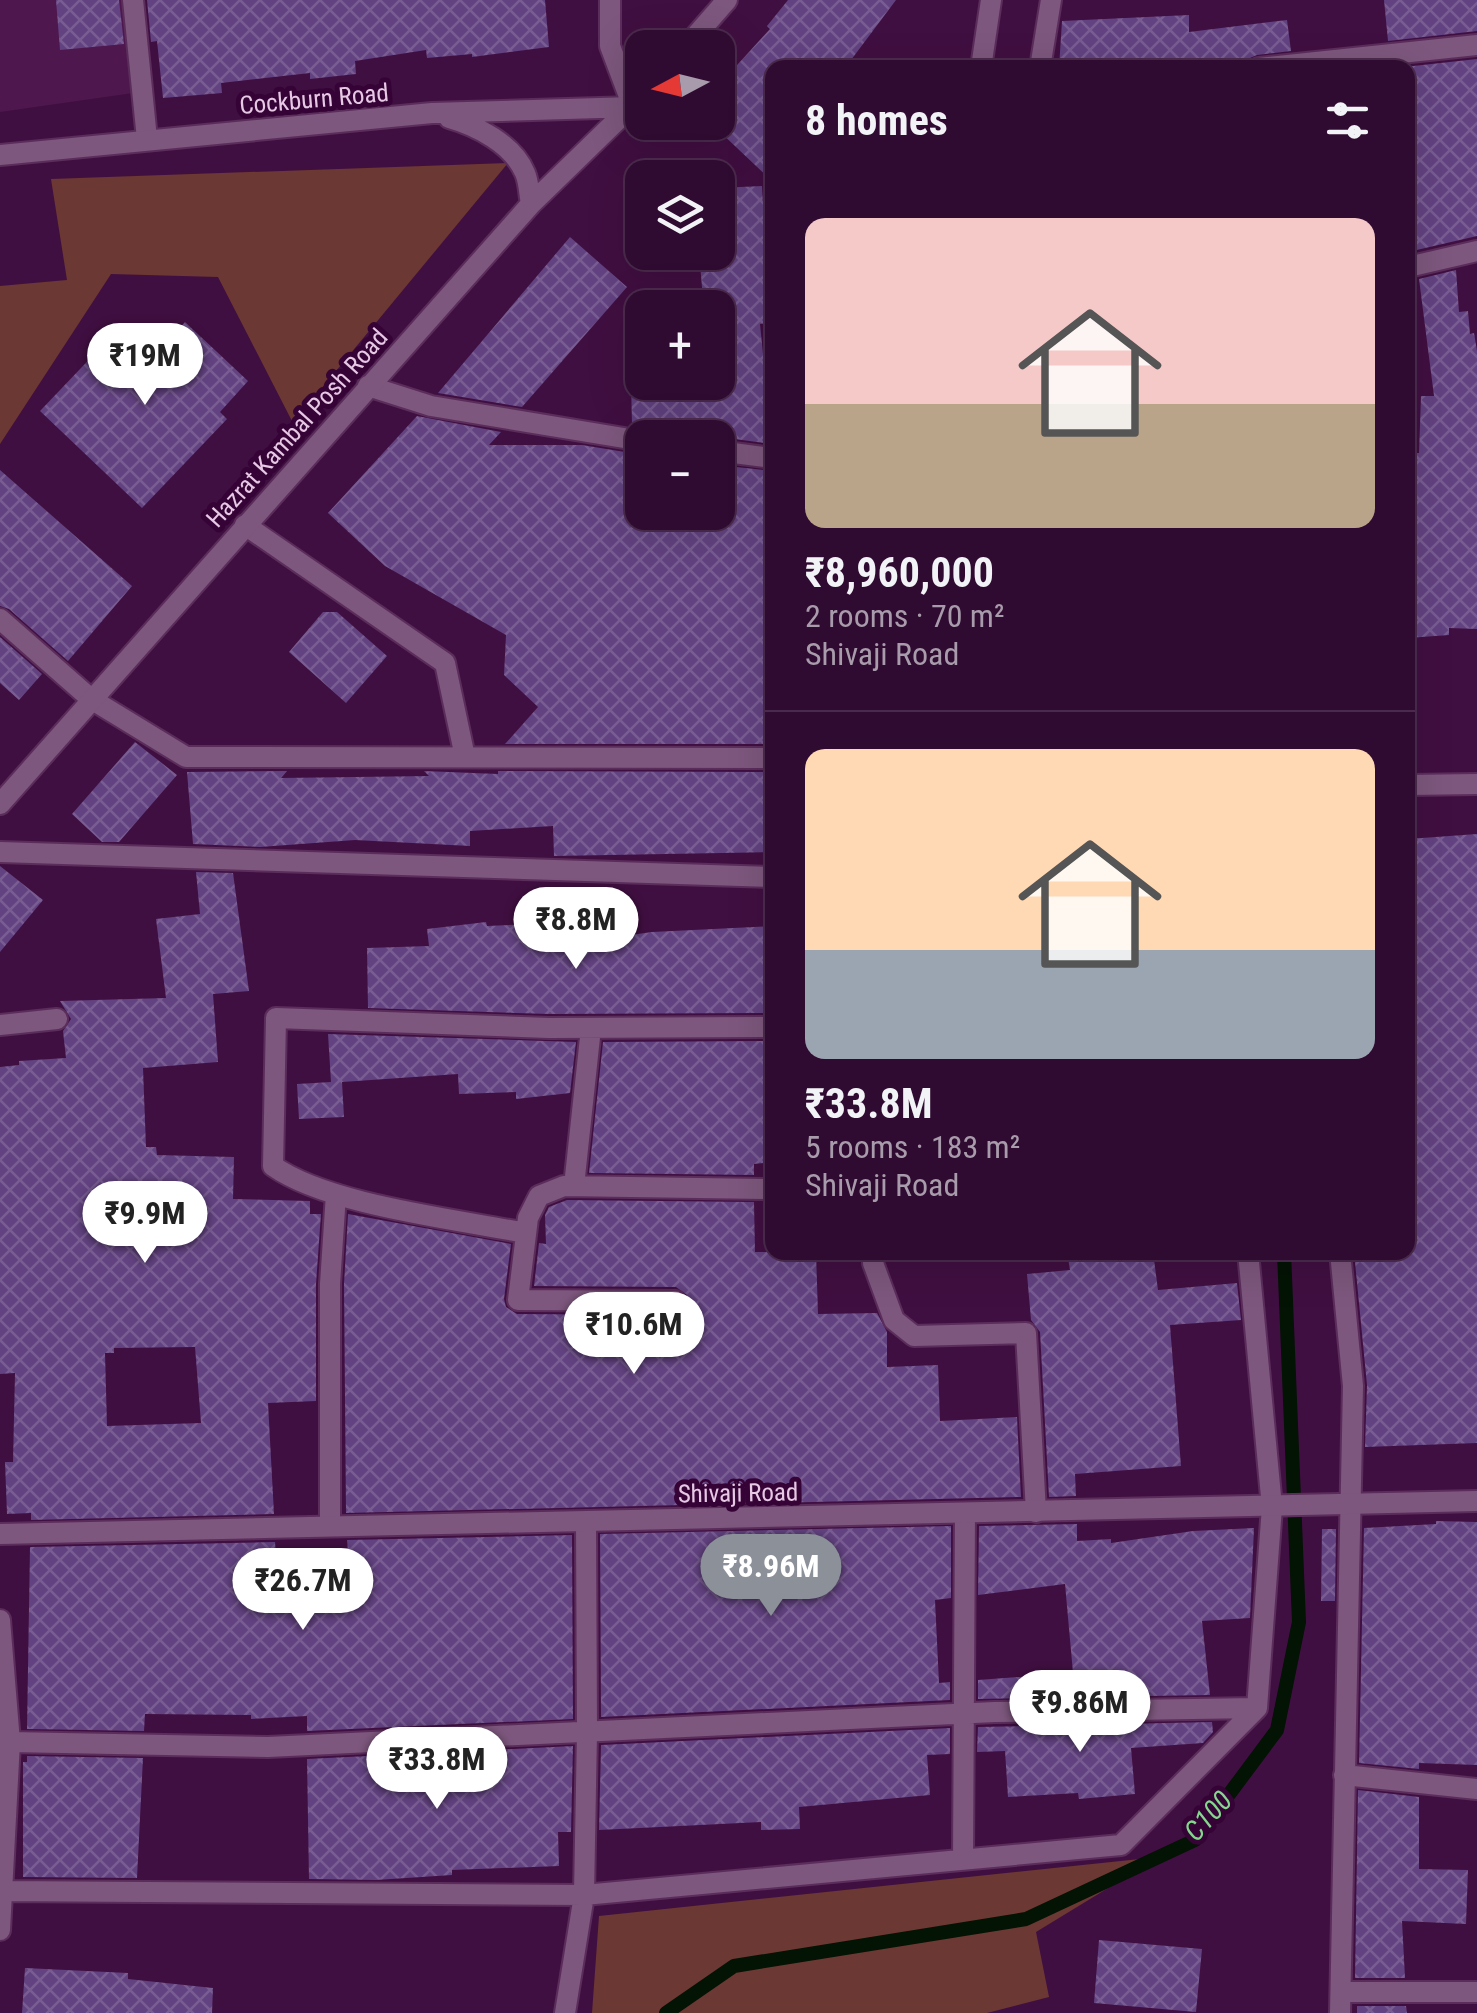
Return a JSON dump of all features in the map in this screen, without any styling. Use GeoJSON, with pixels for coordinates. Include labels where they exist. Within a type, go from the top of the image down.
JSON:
{"type":"FeatureCollection","features":[{"type":"Feature","properties":{"kind":"street"},"geometry":{"type":"LineString","coordinates":[[133,0],[147,139]]}},
{"type":"Feature","properties":{"kind":"street"},"geometry":{"type":"LineString","coordinates":[[610,0],[610,46],[625,76]]}},
{"type":"Feature","properties":{"kind":"street"},"geometry":{"type":"LineString","coordinates":[[700,30],[726,0]]}},
{"type":"Feature","properties":{"kind":"street"},"geometry":{"type":"LineString","coordinates":[[983,60],[990,0]]}},
{"type":"Feature","properties":{"kind":"street"},"geometry":{"type":"LineString","coordinates":[[1041,60],[1050,0]]}},
{"type":"Feature","properties":{"kind":"street"},"geometry":{"type":"LineString","coordinates":[[1353,60],[1477,45]]}},
{"type":"Feature","properties":{"kind":"street","name":"Cockburn Road"},"geometry":{"type":"LineString","coordinates":[[0,155],[432,113],[625,103]]}},
{"type":"Feature","properties":{"kind":"street"},"geometry":{"type":"LineString","coordinates":[[432,113],[471,125],[501,144],[524,171],[531,204]]}},
{"type":"Feature","properties":{"kind":"street","name":"Hazrat Kambal Posh Road"},"geometry":{"type":"LineString","coordinates":[[0,804],[531,204],[625,114]]}},
{"type":"Feature","properties":{"kind":"street"},"geometry":{"type":"LineString","coordinates":[[1415,266],[1477,251]]}},
{"type":"Feature","properties":{"kind":"street"},"geometry":{"type":"LineString","coordinates":[[368,386],[431,406],[625,438]]}},
{"type":"Feature","properties":{"kind":"street"},"geometry":{"type":"LineString","coordinates":[[735,453],[765,457]]}},
{"type":"Feature","properties":{"kind":"street"},"geometry":{"type":"LineString","coordinates":[[244,525],[446,663],[464,757]]}},
{"type":"Feature","properties":{"kind":"street"},"geometry":{"type":"LineString","coordinates":[[0,618],[91,700],[186,756],[765,758]]}},
{"type":"Feature","properties":{"kind":"street"},"geometry":{"type":"LineString","coordinates":[[1415,786],[1477,784]]}},
{"type":"Feature","properties":{"kind":"street"},"geometry":{"type":"LineString","coordinates":[[0,852],[765,877]]}},
{"type":"Feature","properties":{"kind":"street"},"geometry":{"type":"LineString","coordinates":[[525,1233],[336,1194],[292,1180],[274,1166],[276,1018],[590,1028],[765,1027]]}},
{"type":"Feature","properties":{"kind":"street"},"geometry":{"type":"LineString","coordinates":[[0,1025],[57,1020]]}},
{"type":"Feature","properties":{"kind":"street"},"geometry":{"type":"LineString","coordinates":[[574,1186],[590,1028]]}},
{"type":"Feature","properties":{"kind":"street"},"geometry":{"type":"LineString","coordinates":[[674,1301],[518,1300],[528,1218],[539,1196],[564,1186],[765,1189]]}},
{"type":"Feature","properties":{"kind":"street"},"geometry":{"type":"LineString","coordinates":[[330,1526],[330,1303],[336,1194]]}},
{"type":"Feature","properties":{"kind":"street"},"geometry":{"type":"LineString","coordinates":[[874,1260],[894,1320],[914,1336],[1026,1333],[1036,1512]]}},
{"type":"Feature","properties":{"kind":"street"},"geometry":{"type":"LineString","coordinates":[[2,1891],[584,1895],[1121,1845],[1257,1708],[1278,1507],[1249,1260]]}},
{"type":"Feature","properties":{"kind":"street"},"geometry":{"type":"LineString","coordinates":[[1341,1260],[1353,1386],[1341,2003],[1477,1992]]}},
{"type":"Feature","properties":{"kind":"street","name":"Shivaji Road"},"geometry":{"type":"LineString","coordinates":[[0,1534],[1477,1500]]}},
{"type":"Feature","properties":{"kind":"street"},"geometry":{"type":"LineString","coordinates":[[963,1859],[965,1514]]}},
{"type":"Feature","properties":{"kind":"street"},"geometry":{"type":"LineString","coordinates":[[565,2013],[584,1895],[586,1522]]}},
{"type":"Feature","properties":{"kind":"street"},"geometry":{"type":"LineString","coordinates":[[0,1620],[10,1742],[4,1794],[0,1930]]}},
{"type":"Feature","properties":{"kind":"street"},"geometry":{"type":"LineString","coordinates":[[10,1742],[268,1747],[962,1714],[1257,1708]]}},
{"type":"Feature","properties":{"kind":"street"},"geometry":{"type":"LineString","coordinates":[[1344,1774],[1477,1789]]}},
{"type":"Feature","properties":{"kind":"shaded area"},"geometry":{"type":"Polygon","coordinates":[[[0,0],[126,0],[133,93],[0,112],[0,0]]]}},
{"type":"Feature","properties":{"kind":"shaded area"},"geometry":{"type":"Polygon","coordinates":[[[508,163],[293,423],[218,277],[111,274],[0,444],[0,286],[67,280],[51,179],[508,163]]]}},
{"type":"Feature","properties":{"kind":"shaded area"},"geometry":{"type":"Polygon","coordinates":[[[1159,1857],[1036,1932],[1049,1997],[987,2013],[592,2013],[599,1916],[1159,1857]]]}},
{"type":"Feature","properties":{"kind":"building"},"geometry":{"type":"Polygon","coordinates":[[[56,0],[119,0],[124,44],[60,50],[56,0]]]}},
{"type":"Feature","properties":{"kind":"building"},"geometry":{"type":"Polygon","coordinates":[[[147,0],[545,0],[549,47],[472,57],[427,58],[426,50],[355,61],[356,74],[310,79],[310,73],[221,83],[222,93],[163,98],[157,41],[151,42],[147,0]]]}},
{"type":"Feature","properties":{"kind":"building"},"geometry":{"type":"Polygon","coordinates":[[[788,0],[896,0],[851,60],[765,60],[765,174],[729,140],[735,140],[735,67],[770,29],[767,26],[788,0]]]}},
{"type":"Feature","properties":{"kind":"building"},"geometry":{"type":"Polygon","coordinates":[[[1384,0],[1477,0],[1477,31],[1388,41],[1384,0]]]}},
{"type":"Feature","properties":{"kind":"building"},"geometry":{"type":"Polygon","coordinates":[[[1189,15],[1189,32],[1287,20],[1291,51],[1257,55],[1249,60],[1060,60],[1062,21],[1189,15]]]}},
{"type":"Feature","properties":{"kind":"building"},"geometry":{"type":"Polygon","coordinates":[[[1477,59],[1477,236],[1415,250],[1415,66],[1477,59]]]}},
{"type":"Feature","properties":{"kind":"building"},"geometry":{"type":"Polygon","coordinates":[[[762,186],[765,324],[760,324],[765,443],[735,439],[735,420],[632,420],[631,400],[735,400],[735,290],[702,290],[701,270],[735,270],[735,187],[762,186]]]}},
{"type":"Feature","properties":{"kind":"building"},"geometry":{"type":"Polygon","coordinates":[[[570,237],[627,287],[522,407],[438,393],[570,237]]]}},
{"type":"Feature","properties":{"kind":"building"},"geometry":{"type":"Polygon","coordinates":[[[1456,270],[1459,312],[1468,311],[1470,334],[1474,333],[1477,351],[1477,629],[1449,628],[1449,635],[1415,637],[1415,453],[1419,453],[1421,396],[1434,396],[1419,279],[1456,270]]]}},
{"type":"Feature","properties":{"kind":"building"},"geometry":{"type":"Polygon","coordinates":[[[185,322],[248,381],[220,412],[227,419],[142,508],[40,411],[121,326],[153,357],[185,322]]]}},
{"type":"Feature","properties":{"kind":"building"},"geometry":{"type":"Polygon","coordinates":[[[417,416],[501,432],[489,445],[582,445],[625,452],[625,530],[735,530],[735,467],[765,470],[764,744],[505,744],[538,707],[504,675],[506,635],[385,566],[328,513],[417,416]]]}},
{"type":"Feature","properties":{"kind":"building"},"geometry":{"type":"Polygon","coordinates":[[[0,470],[132,586],[68,661],[9,609],[0,606],[0,470]]]}},
{"type":"Feature","properties":{"kind":"building"},"geometry":{"type":"Polygon","coordinates":[[[323,612],[337,612],[387,656],[346,703],[289,652],[323,612]]]}},
{"type":"Feature","properties":{"kind":"building"},"geometry":{"type":"Polygon","coordinates":[[[0,637],[42,674],[19,700],[0,683],[0,637]]]}},
{"type":"Feature","properties":{"kind":"building"},"geometry":{"type":"Polygon","coordinates":[[[135,742],[177,775],[119,842],[102,842],[72,814],[135,742]]]}},
{"type":"Feature","properties":{"kind":"building"},"geometry":{"type":"Polygon","coordinates":[[[287,771],[281,778],[429,776],[424,771],[765,772],[765,852],[554,856],[553,826],[470,831],[470,846],[355,840],[260,847],[193,844],[187,772],[287,771]]]}},
{"type":"Feature","properties":{"kind":"building"},"geometry":{"type":"Polygon","coordinates":[[[1477,834],[1477,1443],[1365,1447],[1367,1385],[1355,1260],[1415,1260],[1415,838],[1477,834]]]}},
{"type":"Feature","properties":{"kind":"building"},"geometry":{"type":"Polygon","coordinates":[[[0,866],[43,900],[0,952],[0,866]]]}},
{"type":"Feature","properties":{"kind":"building"},"geometry":{"type":"Polygon","coordinates":[[[196,872],[233,873],[249,991],[213,994],[218,1062],[143,1068],[146,1147],[156,1147],[157,1155],[234,1157],[233,1199],[310,1201],[310,1214],[321,1214],[316,1284],[316,1401],[268,1403],[274,1514],[31,1520],[31,1513],[7,1514],[5,1462],[13,1462],[15,1373],[0,1374],[0,1067],[19,1065],[19,1061],[66,1058],[63,1031],[71,1019],[60,1001],[166,998],[156,919],[200,914],[196,872]],[[195,1347],[114,1348],[114,1353],[105,1353],[107,1426],[201,1423],[195,1347]]]}},
{"type":"Feature","properties":{"kind":"building"},"geometry":{"type":"Polygon","coordinates":[[[486,922],[487,926],[529,924],[530,938],[587,935],[587,941],[652,932],[765,926],[765,1013],[549,1014],[368,1008],[367,948],[429,946],[427,929],[486,922]]]}},
{"type":"Feature","properties":{"kind":"building"},"geometry":{"type":"Polygon","coordinates":[[[328,1034],[576,1042],[570,1093],[516,1099],[516,1092],[459,1094],[458,1074],[342,1082],[344,1117],[299,1119],[297,1084],[331,1082],[328,1034]]]}},
{"type":"Feature","properties":{"kind":"building"},"geometry":{"type":"Polygon","coordinates":[[[765,1041],[765,1163],[754,1164],[754,1175],[589,1173],[603,1042],[765,1041]]]}},
{"type":"Feature","properties":{"kind":"building"},"geometry":{"type":"Polygon","coordinates":[[[567,1200],[754,1202],[755,1252],[765,1252],[765,1260],[816,1260],[818,1314],[877,1313],[887,1332],[887,1367],[938,1365],[940,1421],[1017,1417],[1021,1497],[346,1513],[344,1284],[348,1214],[511,1244],[504,1299],[506,1307],[517,1314],[675,1315],[686,1309],[687,1295],[676,1287],[534,1286],[539,1243],[546,1244],[545,1215],[549,1207],[567,1200]]]}},
{"type":"Feature","properties":{"kind":"building"},"geometry":{"type":"Polygon","coordinates":[[[1068,1260],[1154,1260],[1158,1290],[1237,1283],[1241,1320],[1170,1325],[1181,1466],[1075,1474],[1076,1496],[1049,1497],[1040,1332],[1031,1320],[1027,1274],[1070,1270],[1068,1260]]]}},
{"type":"Feature","properties":{"kind":"building"},"geometry":{"type":"Polygon","coordinates":[[[1436,1521],[1477,1522],[1477,1765],[1419,1763],[1419,1769],[1359,1763],[1364,1528],[1436,1521]]]}},
{"type":"Feature","properties":{"kind":"building"},"geometry":{"type":"Polygon","coordinates":[[[1077,1524],[1077,1541],[1111,1539],[1111,1543],[1193,1531],[1254,1528],[1250,1618],[1202,1621],[1210,1695],[978,1699],[978,1680],[1073,1673],[1065,1584],[978,1595],[979,1526],[1077,1524]]]}},
{"type":"Feature","properties":{"kind":"building"},"geometry":{"type":"Polygon","coordinates":[[[951,1526],[951,1598],[935,1600],[939,1683],[950,1682],[950,1700],[601,1717],[600,1534],[951,1526]]]}},
{"type":"Feature","properties":{"kind":"building"},"geometry":{"type":"Polygon","coordinates":[[[1322,1529],[1336,1529],[1335,1601],[1321,1601],[1322,1529]]]}},
{"type":"Feature","properties":{"kind":"building"},"geometry":{"type":"Polygon","coordinates":[[[572,1535],[573,1719],[307,1731],[307,1716],[251,1719],[251,1715],[145,1714],[144,1731],[27,1729],[30,1547],[275,1542],[276,1555],[348,1552],[347,1540],[572,1535]]]}},
{"type":"Feature","properties":{"kind":"building"},"geometry":{"type":"Polygon","coordinates":[[[1212,1722],[1213,1732],[1203,1743],[1131,1748],[1135,1794],[1079,1799],[1078,1793],[1008,1797],[1005,1751],[977,1752],[978,1727],[1212,1722]]]}},
{"type":"Feature","properties":{"kind":"building"},"geometry":{"type":"Polygon","coordinates":[[[950,1728],[950,1754],[927,1755],[930,1795],[799,1807],[800,1829],[761,1830],[761,1822],[599,1830],[601,1745],[950,1728]]]}},
{"type":"Feature","properties":{"kind":"building"},"geometry":{"type":"Polygon","coordinates":[[[573,1746],[571,1832],[558,1832],[559,1866],[452,1870],[452,1875],[376,1880],[309,1879],[307,1759],[573,1746]]]}},
{"type":"Feature","properties":{"kind":"building"},"geometry":{"type":"Polygon","coordinates":[[[27,1756],[143,1758],[137,1878],[23,1877],[23,1762],[27,1762],[27,1756]]]}},
{"type":"Feature","properties":{"kind":"building"},"geometry":{"type":"Polygon","coordinates":[[[1358,1790],[1419,1797],[1419,1869],[1468,1870],[1466,1924],[1402,1921],[1405,1978],[1355,1978],[1358,1790]]]}},
{"type":"Feature","properties":{"kind":"building"},"geometry":{"type":"Polygon","coordinates":[[[1099,1940],[1202,1949],[1196,2012],[1094,2003],[1099,1940]]]}},
{"type":"Feature","properties":{"kind":"building"},"geometry":{"type":"Polygon","coordinates":[[[25,1968],[128,1973],[128,1979],[213,1988],[212,2013],[22,2013],[25,1968]]]}},
{"type":"Feature","properties":{"kind":"building"},"geometry":{"type":"Polygon","coordinates":[[[1357,2006],[1406,2006],[1407,2013],[1357,2013],[1357,2006]]]}},
{"type":"Feature","properties":{"kind":"waterway","name":"C100"},"geometry":{"type":"LineString","coordinates":[[666,2013],[734,1966],[1026,1919],[1195,1840],[1277,1730],[1299,1622],[1284,1260]]}}]}
